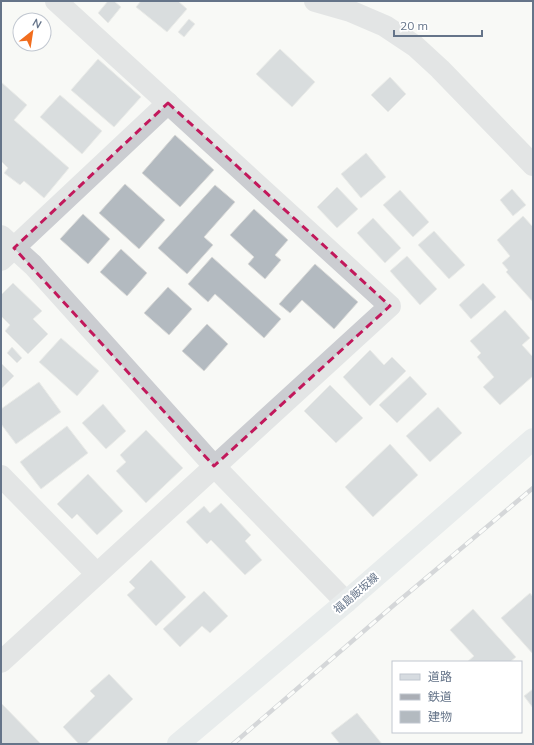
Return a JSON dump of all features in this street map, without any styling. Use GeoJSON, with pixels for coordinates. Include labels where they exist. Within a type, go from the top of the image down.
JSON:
{"type":"FeatureCollection","features":[{"type":"Feature","properties":{"kind":"main road","name":"福島飯坂線"},"geometry":{"type":"LineString","coordinates":[[178,744],[346,602],[533,439]]}},
{"type":"Feature","properties":{"kind":"street"},"geometry":{"type":"LineString","coordinates":[[1,662],[390,306],[56,1]]}},
{"type":"Feature","properties":{"kind":"street"},"geometry":{"type":"LineString","coordinates":[[315,1],[350,11],[385,26],[415,46],[440,69],[533,166]]}},
{"type":"Feature","properties":{"kind":"street"},"geometry":{"type":"LineString","coordinates":[[168,103],[5,248],[33,265],[214,466],[346,602]]}},
{"type":"Feature","properties":{"kind":"street"},"geometry":{"type":"LineString","coordinates":[[1,476],[97,574]]}},
{"type":"Feature","properties":{"kind":"highlighted area"},"geometry":{"type":"Polygon","coordinates":[[[168,103],[390,306],[214,466],[14,248],[168,103]]]}},
{"type":"Feature","properties":{"kind":"building"},"geometry":{"type":"Polygon","coordinates":[[[108,1],[114,1],[121,7],[108,23],[98,13],[108,1]]]}},
{"type":"Feature","properties":{"kind":"building"},"geometry":{"type":"Polygon","coordinates":[[[141,1],[178,1],[187,9],[167,32],[136,7],[141,1]]]}},
{"type":"Feature","properties":{"kind":"building"},"geometry":{"type":"Polygon","coordinates":[[[189,19],[195,24],[184,37],[178,32],[189,19]]]}},
{"type":"Feature","properties":{"kind":"building"},"geometry":{"type":"Polygon","coordinates":[[[280,49],[315,82],[292,107],[256,74],[280,49]]]}},
{"type":"Feature","properties":{"kind":"building"},"geometry":{"type":"Polygon","coordinates":[[[98,59],[141,97],[114,127],[71,90],[98,59]]]}},
{"type":"Feature","properties":{"kind":"building"},"geometry":{"type":"Polygon","coordinates":[[[390,77],[406,94],[388,112],[371,95],[390,77]]]}},
{"type":"Feature","properties":{"kind":"building"},"geometry":{"type":"Polygon","coordinates":[[[1,82],[27,105],[14,120],[69,168],[44,198],[24,181],[20,185],[4,173],[8,168],[1,161],[1,82]]]}},
{"type":"Feature","properties":{"kind":"building"},"geometry":{"type":"Polygon","coordinates":[[[60,95],[102,131],[82,154],[40,117],[60,95]]]}},
{"type":"Feature","properties":{"kind":"building"},"geometry":{"type":"Polygon","coordinates":[[[175,135],[214,170],[180,207],[142,173],[175,135]]]}},
{"type":"Feature","properties":{"kind":"building"},"geometry":{"type":"Polygon","coordinates":[[[366,153],[386,177],[361,198],[341,174],[366,153]]]}},
{"type":"Feature","properties":{"kind":"building"},"geometry":{"type":"Polygon","coordinates":[[[125,184],[165,220],[139,249],[99,213],[125,184]]]}},
{"type":"Feature","properties":{"kind":"building"},"geometry":{"type":"Polygon","coordinates":[[[215,185],[235,202],[204,237],[213,245],[187,274],[158,248],[215,185]]]}},
{"type":"Feature","properties":{"kind":"building"},"geometry":{"type":"Polygon","coordinates":[[[337,187],[358,209],[337,228],[317,207],[337,187]]]}},
{"type":"Feature","properties":{"kind":"building"},"geometry":{"type":"Polygon","coordinates":[[[512,189],[526,205],[513,216],[500,200],[512,189]]]}},
{"type":"Feature","properties":{"kind":"building"},"geometry":{"type":"Polygon","coordinates":[[[400,190],[429,222],[413,237],[383,205],[400,190]]]}},
{"type":"Feature","properties":{"kind":"building"},"geometry":{"type":"Polygon","coordinates":[[[254,209],[288,240],[275,255],[281,260],[265,279],[248,264],[254,257],[230,235],[254,209]]]}},
{"type":"Feature","properties":{"kind":"building"},"geometry":{"type":"Polygon","coordinates":[[[83,214],[110,239],[88,264],[60,239],[83,214]]]}},
{"type":"Feature","properties":{"kind":"building"},"geometry":{"type":"Polygon","coordinates":[[[523,216],[533,227],[533,302],[506,272],[508,270],[502,263],[510,256],[497,240],[523,216]]]}},
{"type":"Feature","properties":{"kind":"building"},"geometry":{"type":"Polygon","coordinates":[[[373,218],[401,248],[385,263],[357,233],[373,218]]]}},
{"type":"Feature","properties":{"kind":"building"},"geometry":{"type":"Polygon","coordinates":[[[434,231],[465,265],[449,279],[418,245],[434,231]]]}},
{"type":"Feature","properties":{"kind":"building"},"geometry":{"type":"Polygon","coordinates":[[[121,249],[147,273],[127,296],[100,272],[121,249]]]}},
{"type":"Feature","properties":{"kind":"building"},"geometry":{"type":"Polygon","coordinates":[[[407,256],[437,289],[420,305],[390,271],[407,256]]]}},
{"type":"Feature","properties":{"kind":"building"},"geometry":{"type":"Polygon","coordinates":[[[212,257],[281,319],[264,338],[215,294],[208,302],[188,284],[212,257]]]}},
{"type":"Feature","properties":{"kind":"building"},"geometry":{"type":"Polygon","coordinates":[[[315,264],[358,302],[334,329],[302,300],[290,313],[279,304],[315,264]]]}},
{"type":"Feature","properties":{"kind":"building"},"geometry":{"type":"Polygon","coordinates":[[[13,283],[42,311],[33,319],[48,334],[28,354],[5,331],[10,325],[1,316],[1,295],[13,283]]]}},
{"type":"Feature","properties":{"kind":"building"},"geometry":{"type":"Polygon","coordinates":[[[483,283],[496,297],[471,319],[459,305],[483,283]]]}},
{"type":"Feature","properties":{"kind":"building"},"geometry":{"type":"Polygon","coordinates":[[[168,287],[192,309],[169,335],[144,313],[168,287]]]}},
{"type":"Feature","properties":{"kind":"building"},"geometry":{"type":"Polygon","coordinates":[[[505,310],[530,338],[522,345],[533,357],[533,376],[500,405],[483,387],[494,377],[477,357],[481,353],[470,341],[505,310]]]}},
{"type":"Feature","properties":{"kind":"building"},"geometry":{"type":"Polygon","coordinates":[[[207,324],[228,344],[204,371],[182,351],[207,324]]]}},
{"type":"Feature","properties":{"kind":"building"},"geometry":{"type":"Polygon","coordinates":[[[61,338],[99,371],[77,396],[39,362],[61,338]]]}},
{"type":"Feature","properties":{"kind":"building"},"geometry":{"type":"Polygon","coordinates":[[[12,347],[22,358],[17,363],[7,353],[12,347]]]}},
{"type":"Feature","properties":{"kind":"building"},"geometry":{"type":"Polygon","coordinates":[[[370,350],[384,365],[392,357],[406,371],[370,406],[343,377],[370,350]]]}},
{"type":"Feature","properties":{"kind":"building"},"geometry":{"type":"Polygon","coordinates":[[[1,363],[14,376],[1,389],[1,363]]]}},
{"type":"Feature","properties":{"kind":"building"},"geometry":{"type":"Polygon","coordinates":[[[410,376],[427,394],[397,423],[379,405],[410,376]]]}},
{"type":"Feature","properties":{"kind":"building"},"geometry":{"type":"Polygon","coordinates":[[[39,382],[61,412],[16,444],[1,424],[1,409],[39,382]]]}},
{"type":"Feature","properties":{"kind":"building"},"geometry":{"type":"Polygon","coordinates":[[[330,385],[363,418],[336,443],[304,411],[330,385]]]}},
{"type":"Feature","properties":{"kind":"building"},"geometry":{"type":"Polygon","coordinates":[[[103,404],[126,431],[106,449],[82,423],[103,404]]]}},
{"type":"Feature","properties":{"kind":"building"},"geometry":{"type":"Polygon","coordinates":[[[438,407],[462,433],[430,462],[406,436],[438,407]]]}},
{"type":"Feature","properties":{"kind":"building"},"geometry":{"type":"Polygon","coordinates":[[[67,426],[88,453],[41,489],[20,462],[67,426]]]}},
{"type":"Feature","properties":{"kind":"building"},"geometry":{"type":"Polygon","coordinates":[[[146,430],[183,468],[146,503],[116,471],[126,462],[120,455],[146,430]]]}},
{"type":"Feature","properties":{"kind":"building"},"geometry":{"type":"Polygon","coordinates":[[[390,444],[418,475],[373,517],[345,487],[390,444]]]}},
{"type":"Feature","properties":{"kind":"building"},"geometry":{"type":"Polygon","coordinates":[[[88,474],[123,511],[97,535],[77,514],[72,519],[57,504],[88,474]]]}},
{"type":"Feature","properties":{"kind":"building"},"geometry":{"type":"Polygon","coordinates":[[[221,503],[251,535],[245,541],[262,560],[245,575],[211,540],[207,544],[186,522],[204,506],[210,513],[221,503]]]}},
{"type":"Feature","properties":{"kind":"building"},"geometry":{"type":"Polygon","coordinates":[[[151,560],[186,597],[156,626],[127,595],[135,588],[129,582],[151,560]]]}},
{"type":"Feature","properties":{"kind":"building"},"geometry":{"type":"Polygon","coordinates":[[[204,591],[228,616],[210,633],[202,626],[180,647],[163,629],[204,591]]]}},
{"type":"Feature","properties":{"kind":"building"},"geometry":{"type":"Polygon","coordinates":[[[530,593],[533,597],[533,654],[501,618],[530,593]]]}},
{"type":"Feature","properties":{"kind":"building"},"geometry":{"type":"Polygon","coordinates":[[[473,609],[516,657],[511,661],[468,661],[474,656],[450,630],[473,609]]]}},
{"type":"Feature","properties":{"kind":"building"},"geometry":{"type":"Polygon","coordinates":[[[109,674],[133,699],[86,744],[79,744],[63,727],[95,696],[90,691],[109,674]]]}},
{"type":"Feature","properties":{"kind":"building"},"geometry":{"type":"Polygon","coordinates":[[[533,689],[533,708],[524,696],[533,689]]]}},
{"type":"Feature","properties":{"kind":"building"},"geometry":{"type":"Polygon","coordinates":[[[1,703],[41,744],[1,744],[1,703]]]}},
{"type":"Feature","properties":{"kind":"building"},"geometry":{"type":"Polygon","coordinates":[[[357,713],[382,744],[340,744],[331,733],[357,713]]]}},
{"type":"Feature","properties":{"kind":"railway"},"geometry":{"type":"LineString","coordinates":[[233,744],[394,605],[533,488]]}}]}
